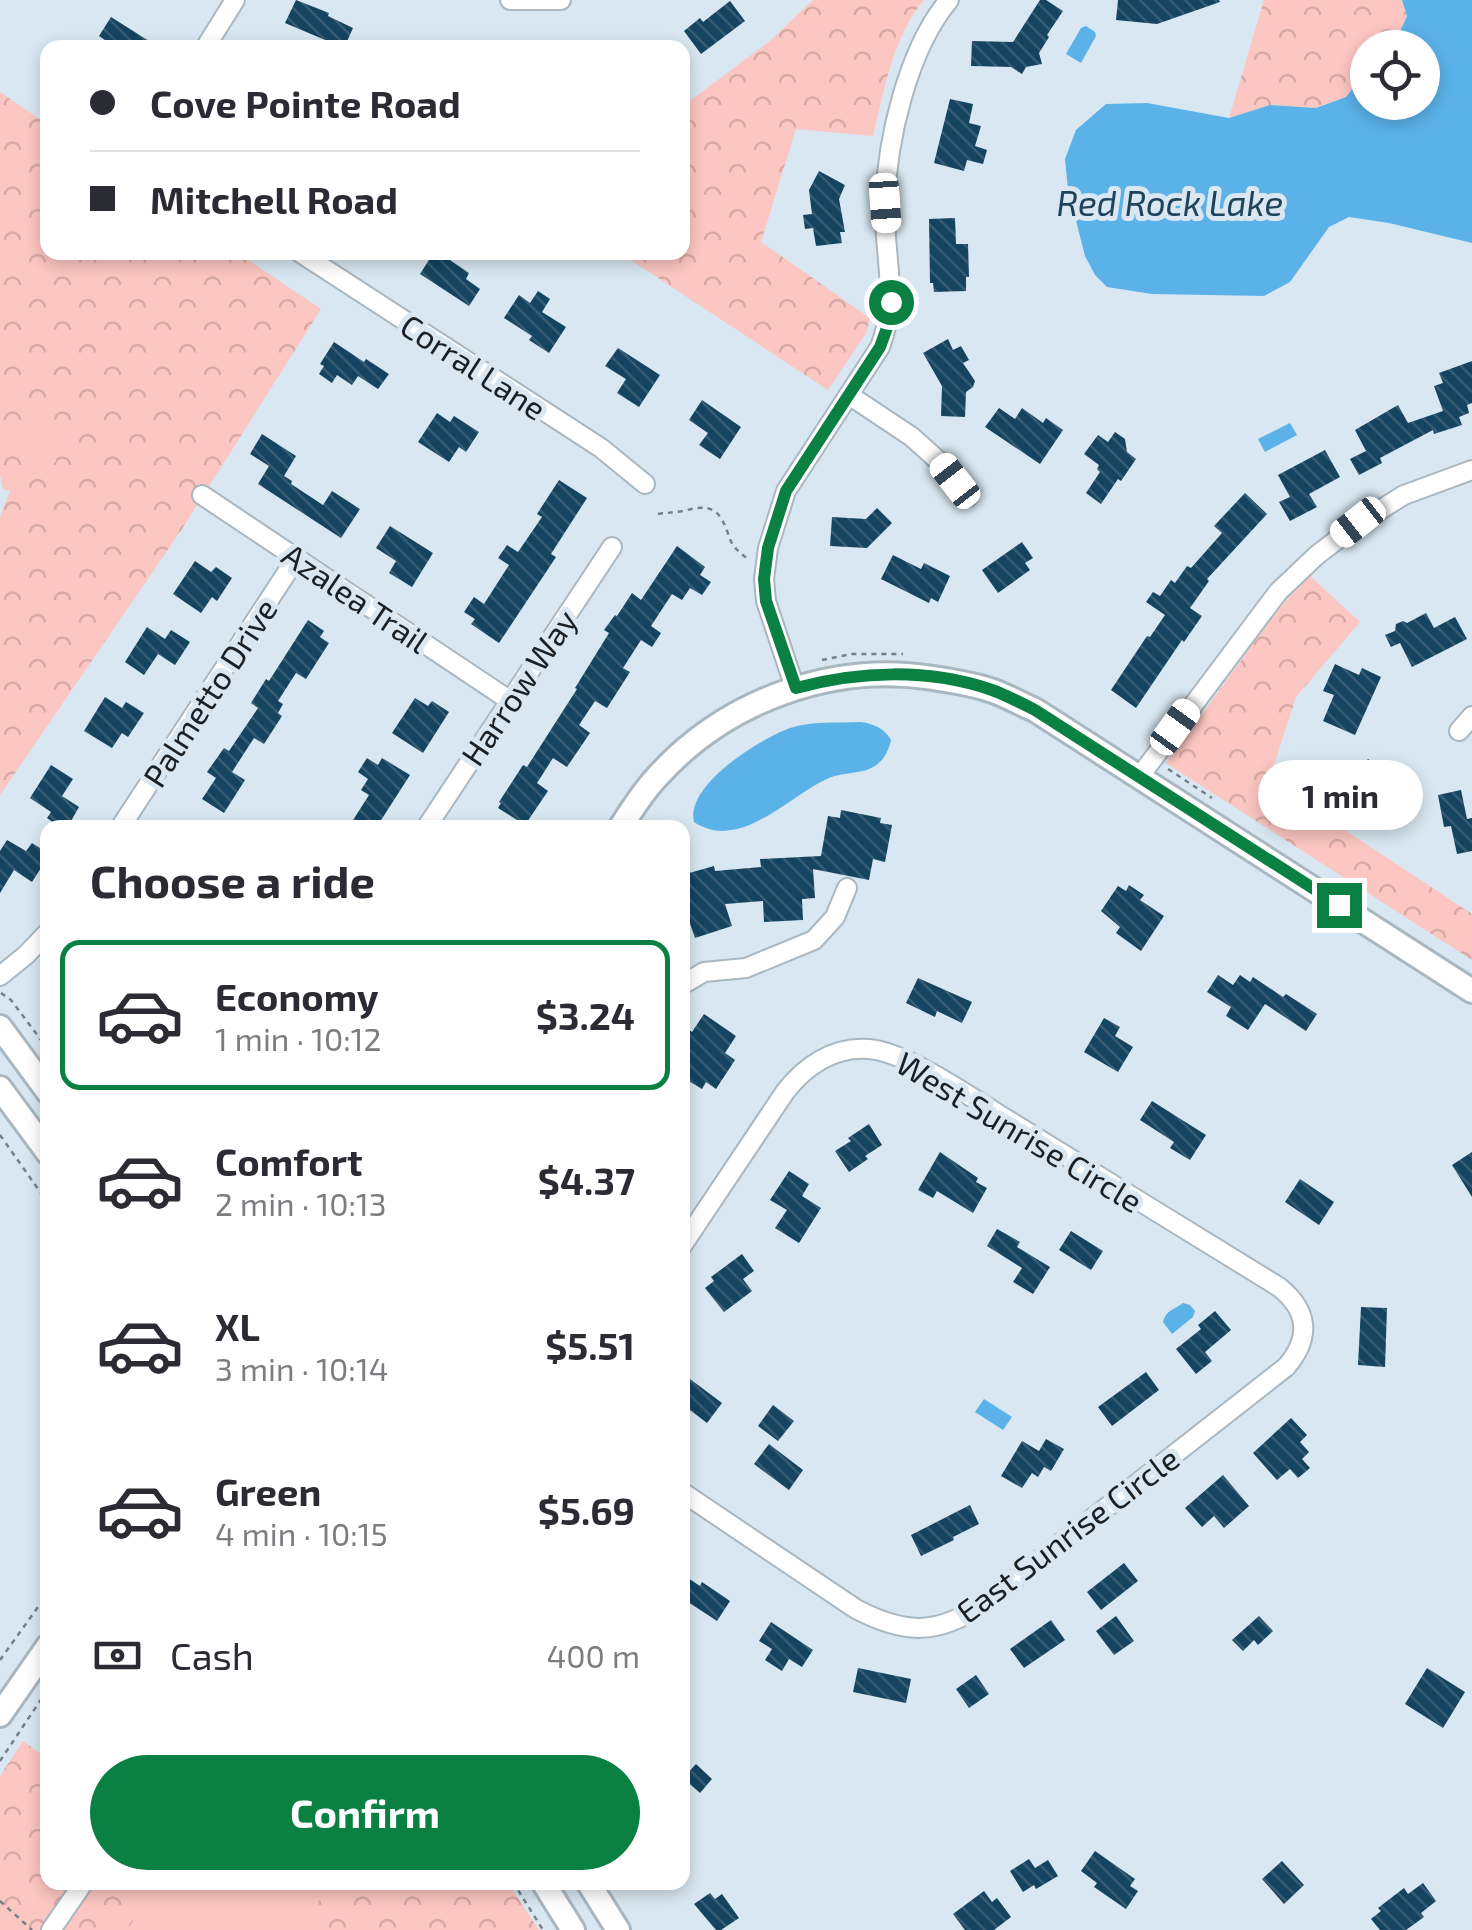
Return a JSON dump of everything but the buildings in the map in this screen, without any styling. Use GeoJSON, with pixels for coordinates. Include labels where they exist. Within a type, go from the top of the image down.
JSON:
{"type":"FeatureCollection","features":[{"type":"Feature","properties":{"kind":"main road"},"geometry":{"type":"LineString","coordinates":[[626,820],[655,778],[687,748],[728,718],[793,682],[867,674],[916,675],[991,690],[1146,768],[1472,991]]}},
{"type":"Feature","properties":{"kind":"main road"},"geometry":{"type":"LineString","coordinates":[[0,1026],[40,1081]]}},
{"type":"Feature","properties":{"kind":"main road"},"geometry":{"type":"LineString","coordinates":[[0,1088],[40,1142]]}},
{"type":"Feature","properties":{"kind":"main road"},"geometry":{"type":"LineString","coordinates":[[0,1714],[40,1657]]}},
{"type":"Feature","properties":{"kind":"main road"},"geometry":{"type":"LineString","coordinates":[[548,1890],[573,1930]]}},
{"type":"Feature","properties":{"kind":"main road"},"geometry":{"type":"LineString","coordinates":[[593,1890],[618,1930]]}},
{"type":"Feature","properties":{"kind":"street"},"geometry":{"type":"LineString","coordinates":[[210,40],[234,0]]}},
{"type":"Feature","properties":{"kind":"street"},"geometry":{"type":"LineString","coordinates":[[510,0],[562,0]]}},
{"type":"Feature","properties":{"kind":"street"},"geometry":{"type":"LineString","coordinates":[[793,682],[766,601],[768,548],[786,491],[880,347],[888,325],[891,302],[885,203],[893,136],[910,74],[932,20],[949,0]]}},
{"type":"Feature","properties":{"kind":"street","name":"Corral Lane"},"geometry":{"type":"LineString","coordinates":[[311,260],[600,448],[645,484]]}},
{"type":"Feature","properties":{"kind":"street"},"geometry":{"type":"LineString","coordinates":[[849,395],[912,437],[942,464],[968,497]]}},
{"type":"Feature","properties":{"kind":"street"},"geometry":{"type":"LineString","coordinates":[[1146,768],[1278,592],[1317,555],[1358,522],[1404,496],[1472,470]]}},
{"type":"Feature","properties":{"kind":"street","name":"Azalea Trail"},"geometry":{"type":"LineString","coordinates":[[202,495],[509,700]]}},
{"type":"Feature","properties":{"kind":"street","name":"Harrow Way"},"geometry":{"type":"LineString","coordinates":[[431,820],[612,547]]}},
{"type":"Feature","properties":{"kind":"street","name":"Palmetto Drive"},"geometry":{"type":"LineString","coordinates":[[125,820],[298,558]]}},
{"type":"Feature","properties":{"kind":"street"},"geometry":{"type":"LineString","coordinates":[[690,980],[704,972],[746,968],[814,940],[836,917],[847,888]]}},
{"type":"Feature","properties":{"kind":"street"},"geometry":{"type":"LineString","coordinates":[[0,976],[40,940]]}},
{"type":"Feature","properties":{"kind":"street","name":"West Sunrise Circle"},"geometry":{"type":"LineString","coordinates":[[690,1234],[800,1073],[845,1050],[869,1048],[894,1054],[954,1087],[1279,1287],[1301,1312],[1303,1328],[1302,1344],[1286,1367]]}},
{"type":"Feature","properties":{"kind":"street","name":"East Sunrise Circle"},"geometry":{"type":"LineString","coordinates":[[690,1497],[880,1622],[907,1629],[934,1628],[960,1620],[983,1604],[1286,1367]]}},
{"type":"Feature","properties":{"kind":"street"},"geometry":{"type":"LineString","coordinates":[[52,1930],[79,1890]]}},
{"type":"Feature","properties":{"kind":"path"},"geometry":{"type":"LineString","coordinates":[[658,514],[695,507],[712,510],[720,516],[733,548],[750,560],[766,560]]}},
{"type":"Feature","properties":{"kind":"path"},"geometry":{"type":"LineString","coordinates":[[793,682],[803,665],[852,654],[904,654]]}},
{"type":"Feature","properties":{"kind":"path"},"geometry":{"type":"LineString","coordinates":[[1146,768],[1216,801]]}},
{"type":"Feature","properties":{"kind":"path"},"geometry":{"type":"LineString","coordinates":[[0,992],[11,1000],[40,1038]]}},
{"type":"Feature","properties":{"kind":"path"},"geometry":{"type":"LineString","coordinates":[[0,1135],[40,1192]]}},
{"type":"Feature","properties":{"kind":"path"},"geometry":{"type":"LineString","coordinates":[[0,1660],[40,1604]]}},
{"type":"Feature","properties":{"kind":"path"},"geometry":{"type":"LineString","coordinates":[[0,1761],[40,1702]]}},
{"type":"Feature","properties":{"kind":"path"},"geometry":{"type":"LineString","coordinates":[[518,1890],[543,1930]]}},
{"type":"Feature","properties":{"kind":"path"},"geometry":{"type":"LineString","coordinates":[[0,1901],[32,1930]]}},
{"type":"Feature","properties":{"kind":"green space"},"geometry":{"type":"Polygon","coordinates":[[[813,0],[924,0],[897,47],[873,136],[796,129],[761,242],[870,318],[866,333],[828,390],[631,260],[690,260],[690,101],[771,40],[813,0]]]}},
{"type":"Feature","properties":{"kind":"green space"},"geometry":{"type":"Polygon","coordinates":[[[1264,0],[1402,0],[1407,16],[1401,30],[1350,30],[1350,92],[1346,97],[1316,108],[1270,105],[1229,118],[1264,0]]]}},
{"type":"Feature","properties":{"kind":"green space"},"geometry":{"type":"Polygon","coordinates":[[[0,92],[40,119],[40,260],[248,260],[321,309],[182,529],[0,795],[0,517],[10,491],[3,489],[0,92]]]}},
{"type":"Feature","properties":{"kind":"green space"},"geometry":{"type":"Polygon","coordinates":[[[54,407],[56,462],[24,463],[22,408],[54,407]]]}},
{"type":"Feature","properties":{"kind":"green space"},"geometry":{"type":"Polygon","coordinates":[[[1310,576],[1360,622],[1296,697],[1269,780],[1472,914],[1472,960],[1166,763],[1280,607],[1310,576]]]}},
{"type":"Feature","properties":{"kind":"green space"},"geometry":{"type":"Polygon","coordinates":[[[23,1741],[40,1753],[40,1890],[513,1890],[539,1930],[0,1930],[0,1776],[23,1741]]]}},
{"type":"Feature","properties":{"kind":"green space"},"geometry":{"type":"Polygon","coordinates":[[[153,1890],[326,1890],[299,1930],[127,1930],[153,1890]]]}},
{"type":"Feature","properties":{"kind":"water","name":"Red Rock Lake"},"geometry":{"type":"Polygon","coordinates":[[[1402,0],[1472,0],[1472,243],[1349,217],[1329,227],[1290,282],[1264,296],[1152,294],[1107,287],[1095,275],[1085,256],[1068,189],[1065,159],[1076,130],[1106,104],[1147,103],[1229,118],[1270,105],[1316,108],[1350,92],[1350,120],[1440,120],[1440,30],[1401,30],[1407,16],[1402,0]]]}},
{"type":"Feature","properties":{"kind":"water"},"geometry":{"type":"Polygon","coordinates":[[[1086,26],[1096,36],[1081,63],[1066,54],[1086,26]]]}},
{"type":"Feature","properties":{"kind":"water"},"geometry":{"type":"Polygon","coordinates":[[[1290,423],[1297,435],[1265,452],[1258,439],[1290,423]]]}},
{"type":"Feature","properties":{"kind":"water"},"geometry":{"type":"Polygon","coordinates":[[[861,722],[878,727],[891,740],[886,754],[875,766],[829,778],[746,826],[729,831],[711,830],[694,822],[694,808],[701,793],[727,765],[761,742],[798,726],[861,722]]]}},
{"type":"Feature","properties":{"kind":"water"},"geometry":{"type":"Polygon","coordinates":[[[1183,1303],[1195,1311],[1193,1317],[1172,1334],[1163,1322],[1169,1312],[1183,1303]]]}},
{"type":"Feature","properties":{"kind":"water"},"geometry":{"type":"Polygon","coordinates":[[[984,1399],[1012,1417],[1003,1430],[975,1412],[984,1399]]]}},
{"type":"Feature","properties":{"kind":"route"},"geometry":{"type":"LineString","coordinates":[[891,302],[880,347],[786,491],[768,548],[766,601],[796,688],[867,674],[916,675],[991,690],[1035,710],[1339,905]]}}]}
